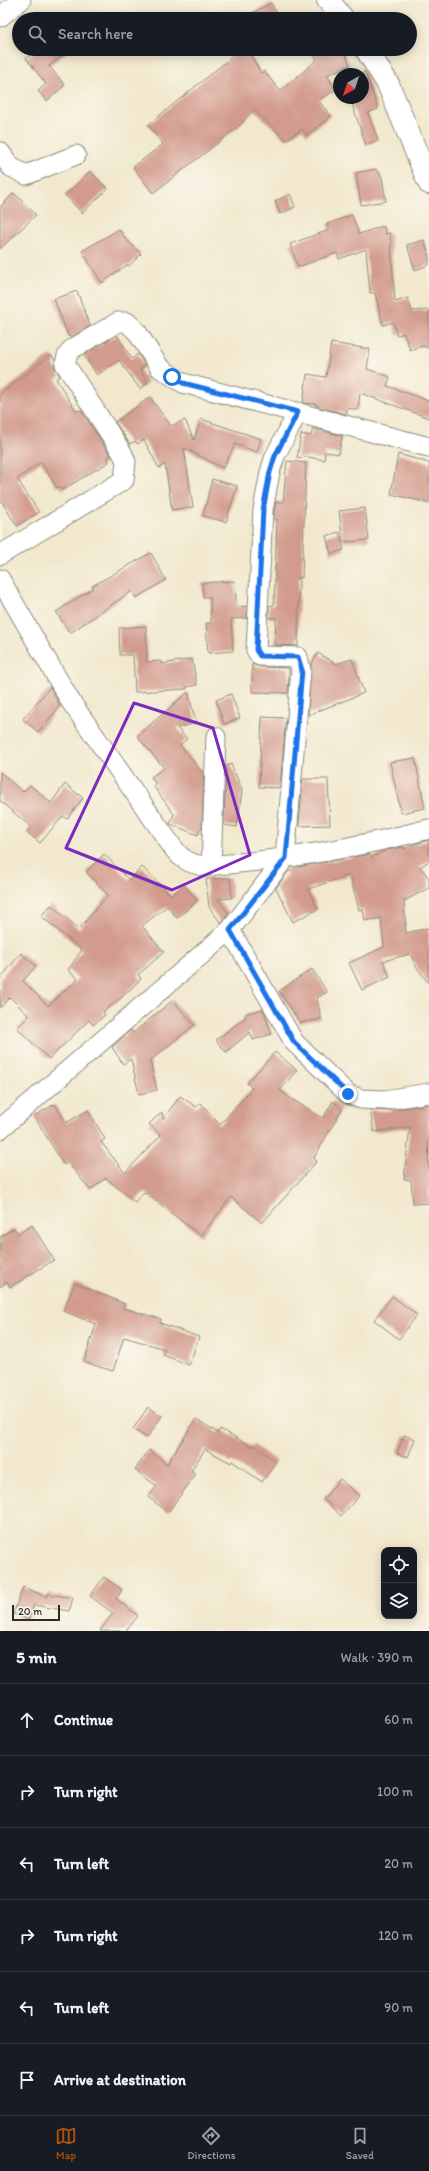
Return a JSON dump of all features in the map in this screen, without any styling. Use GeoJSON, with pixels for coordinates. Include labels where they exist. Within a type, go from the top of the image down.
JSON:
{"type":"FeatureCollection","features":[{"type":"Feature","properties":{"kind":"street"},"geometry":{"type":"LineString","coordinates":[[0,18],[21,0]]}},
{"type":"Feature","properties":{"kind":"street"},"geometry":{"type":"LineString","coordinates":[[328,0],[337,12]]}},
{"type":"Feature","properties":{"kind":"street"},"geometry":{"type":"LineString","coordinates":[[370,56],[388,84],[429,183]]}},
{"type":"Feature","properties":{"kind":"street"},"geometry":{"type":"LineString","coordinates":[[0,152],[11,168],[26,175],[76,155]]}},
{"type":"Feature","properties":{"kind":"street"},"geometry":{"type":"LineString","coordinates":[[0,555],[124,480],[126,462],[123,454],[65,364],[67,356],[72,349],[118,322],[127,322],[137,332],[160,368],[183,383],[429,447]]}},
{"type":"Feature","properties":{"kind":"street"},"geometry":{"type":"LineString","coordinates":[[0,1129],[230,930],[286,858],[302,670],[298,657],[260,656],[256,650],[263,510],[270,472],[275,456],[298,412]]}},
{"type":"Feature","properties":{"kind":"street"},"geometry":{"type":"LineString","coordinates":[[0,579],[71,702],[174,849],[180,857],[192,865],[211,866],[286,858],[380,842],[429,829]]}},
{"type":"Feature","properties":{"kind":"street"},"geometry":{"type":"LineString","coordinates":[[211,866],[216,737]]}},
{"type":"Feature","properties":{"kind":"street"},"geometry":{"type":"LineString","coordinates":[[230,930],[294,1042],[348,1094],[361,1099],[385,1100],[429,1093]]}},
{"type":"Feature","properties":{"kind":"highlighted area"},"geometry":{"type":"Polygon","coordinates":[[[134,703],[213,728],[250,855],[172,890],[66,848],[134,703]]]}},
{"type":"Feature","properties":{"kind":"building"},"geometry":{"type":"Polygon","coordinates":[[[271,3],[276,12],[255,12],[271,3]]]}},
{"type":"Feature","properties":{"kind":"building"},"geometry":{"type":"Polygon","coordinates":[[[29,56],[62,56],[49,66],[65,85],[47,101],[38,91],[46,84],[26,58],[29,56]]]}},
{"type":"Feature","properties":{"kind":"building"},"geometry":{"type":"Polygon","coordinates":[[[233,56],[251,56],[261,73],[264,71],[280,91],[317,60],[315,56],[346,56],[350,65],[343,68],[333,68],[333,72],[327,75],[333,85],[333,92],[318,100],[331,116],[307,135],[302,129],[286,140],[254,110],[237,128],[153,193],[133,167],[163,144],[148,125],[233,56]]]}},
{"type":"Feature","properties":{"kind":"building"},"geometry":{"type":"Polygon","coordinates":[[[369,83],[378,109],[368,113],[378,140],[366,145],[352,104],[369,104],[369,83]]]}},
{"type":"Feature","properties":{"kind":"building"},"geometry":{"type":"Polygon","coordinates":[[[376,169],[382,177],[386,201],[361,205],[356,173],[376,169]]]}},
{"type":"Feature","properties":{"kind":"building"},"geometry":{"type":"Polygon","coordinates":[[[90,171],[108,189],[82,213],[65,195],[90,171]]]}},
{"type":"Feature","properties":{"kind":"building"},"geometry":{"type":"Polygon","coordinates":[[[14,193],[36,215],[0,249],[0,207],[14,193]]]}},
{"type":"Feature","properties":{"kind":"building"},"geometry":{"type":"Polygon","coordinates":[[[290,194],[295,207],[280,214],[275,201],[290,194]]]}},
{"type":"Feature","properties":{"kind":"building"},"geometry":{"type":"Polygon","coordinates":[[[352,215],[359,234],[383,226],[386,234],[390,233],[395,302],[408,298],[412,311],[429,310],[429,348],[422,346],[410,350],[404,333],[397,335],[393,322],[383,325],[375,293],[370,293],[366,249],[339,259],[337,253],[298,267],[290,244],[329,230],[327,224],[352,215]]]}},
{"type":"Feature","properties":{"kind":"building"},"geometry":{"type":"Polygon","coordinates":[[[119,229],[125,238],[141,254],[129,266],[127,265],[102,283],[82,251],[119,229]]]}},
{"type":"Feature","properties":{"kind":"building"},"geometry":{"type":"Polygon","coordinates":[[[424,240],[429,256],[429,265],[415,270],[407,245],[424,240]]]}},
{"type":"Feature","properties":{"kind":"building"},"geometry":{"type":"Polygon","coordinates":[[[77,291],[90,326],[71,337],[68,336],[54,299],[77,291]]]}},
{"type":"Feature","properties":{"kind":"building"},"geometry":{"type":"Polygon","coordinates":[[[117,335],[132,359],[138,354],[145,366],[140,370],[148,383],[140,389],[119,360],[97,375],[84,355],[117,335]]]}},
{"type":"Feature","properties":{"kind":"building"},"geometry":{"type":"Polygon","coordinates":[[[331,343],[370,349],[367,369],[390,377],[387,386],[429,401],[429,418],[360,393],[358,410],[347,408],[346,414],[316,406],[317,404],[303,403],[307,374],[326,377],[331,343]]]}},
{"type":"Feature","properties":{"kind":"building"},"geometry":{"type":"Polygon","coordinates":[[[51,355],[55,360],[54,366],[60,376],[56,379],[76,411],[81,410],[111,456],[107,458],[109,462],[62,490],[60,486],[57,488],[41,462],[17,479],[39,512],[17,526],[0,499],[0,394],[51,355]]]}},
{"type":"Feature","properties":{"kind":"building"},"geometry":{"type":"Polygon","coordinates":[[[150,397],[171,426],[185,420],[194,440],[201,419],[261,439],[257,452],[235,444],[223,468],[184,448],[193,507],[172,510],[165,464],[159,468],[144,440],[137,444],[135,441],[130,444],[115,422],[150,397]]]}},
{"type":"Feature","properties":{"kind":"building"},"geometry":{"type":"Polygon","coordinates":[[[313,428],[342,436],[339,454],[325,452],[324,460],[308,457],[297,458],[301,434],[311,436],[313,428]]]}},
{"type":"Feature","properties":{"kind":"building"},"geometry":{"type":"Polygon","coordinates":[[[398,454],[429,463],[429,503],[391,494],[398,454]]]}},
{"type":"Feature","properties":{"kind":"building"},"geometry":{"type":"Polygon","coordinates":[[[287,461],[306,463],[302,578],[299,577],[298,646],[275,645],[276,618],[269,618],[269,606],[274,605],[277,519],[274,519],[274,511],[276,502],[283,502],[287,461]]]}},
{"type":"Feature","properties":{"kind":"building"},"geometry":{"type":"Polygon","coordinates":[[[212,479],[237,486],[226,522],[203,516],[212,479]]]}},
{"type":"Feature","properties":{"kind":"building"},"geometry":{"type":"Polygon","coordinates":[[[365,508],[369,540],[343,542],[339,511],[365,508]]]}},
{"type":"Feature","properties":{"kind":"building"},"geometry":{"type":"Polygon","coordinates":[[[339,532],[344,550],[331,554],[326,536],[339,532]]]}},
{"type":"Feature","properties":{"kind":"building"},"geometry":{"type":"Polygon","coordinates":[[[151,553],[166,580],[136,598],[132,591],[70,633],[56,612],[93,588],[92,586],[151,553]]]}},
{"type":"Feature","properties":{"kind":"building"},"geometry":{"type":"Polygon","coordinates":[[[234,581],[237,607],[247,606],[247,618],[231,619],[233,651],[208,653],[206,623],[211,623],[210,597],[203,597],[202,583],[234,581]]]}},
{"type":"Feature","properties":{"kind":"building"},"geometry":{"type":"Polygon","coordinates":[[[146,626],[147,662],[162,661],[162,664],[192,659],[197,685],[186,687],[187,689],[135,692],[133,655],[120,655],[119,628],[146,626]]]}},
{"type":"Feature","properties":{"kind":"building"},"geometry":{"type":"Polygon","coordinates":[[[318,653],[336,664],[352,659],[364,693],[308,715],[311,665],[318,653]]]}},
{"type":"Feature","properties":{"kind":"building"},"geometry":{"type":"Polygon","coordinates":[[[252,664],[260,667],[289,668],[288,693],[252,692],[252,664]]]}},
{"type":"Feature","properties":{"kind":"building"},"geometry":{"type":"Polygon","coordinates":[[[50,687],[60,706],[38,732],[23,719],[50,687]]]}},
{"type":"Feature","properties":{"kind":"building"},"geometry":{"type":"Polygon","coordinates":[[[188,692],[196,723],[177,728],[187,739],[180,745],[204,774],[202,826],[198,835],[170,824],[174,814],[154,787],[156,784],[151,777],[164,768],[137,736],[188,692]]]}},
{"type":"Feature","properties":{"kind":"building"},"geometry":{"type":"Polygon","coordinates":[[[231,694],[240,718],[224,724],[216,700],[231,694]]]}},
{"type":"Feature","properties":{"kind":"building"},"geometry":{"type":"Polygon","coordinates":[[[262,717],[286,718],[280,788],[259,787],[262,717]]]}},
{"type":"Feature","properties":{"kind":"building"},"geometry":{"type":"Polygon","coordinates":[[[415,758],[425,808],[401,813],[390,762],[415,758]]]}},
{"type":"Feature","properties":{"kind":"building"},"geometry":{"type":"Polygon","coordinates":[[[231,764],[242,790],[237,827],[224,825],[226,766],[231,764]]]}},
{"type":"Feature","properties":{"kind":"building"},"geometry":{"type":"Polygon","coordinates":[[[0,772],[23,792],[30,785],[51,803],[65,784],[83,798],[67,819],[63,816],[40,843],[27,832],[31,827],[0,801],[0,772]]]}},
{"type":"Feature","properties":{"kind":"building"},"geometry":{"type":"Polygon","coordinates":[[[303,779],[328,779],[330,825],[299,826],[303,779]]]}},
{"type":"Feature","properties":{"kind":"building"},"geometry":{"type":"Polygon","coordinates":[[[429,840],[429,861],[420,867],[429,878],[429,888],[404,901],[406,933],[429,928],[429,984],[416,966],[410,954],[383,961],[390,977],[362,990],[349,963],[384,947],[381,918],[365,921],[363,909],[359,910],[350,875],[308,889],[318,909],[293,922],[276,888],[288,872],[298,867],[370,854],[371,858],[386,850],[403,847],[404,849],[429,840]]]}},
{"type":"Feature","properties":{"kind":"building"},"geometry":{"type":"Polygon","coordinates":[[[104,854],[129,880],[142,867],[171,895],[184,885],[197,901],[177,918],[167,906],[142,926],[164,952],[138,975],[141,979],[121,998],[103,1012],[105,1015],[93,1025],[89,1020],[49,1059],[17,1028],[29,1016],[10,997],[0,1008],[0,979],[21,953],[36,966],[23,981],[48,1006],[78,979],[68,970],[82,950],[41,916],[51,905],[79,929],[108,895],[86,872],[104,854]]]}},
{"type":"Feature","properties":{"kind":"building"},"geometry":{"type":"Polygon","coordinates":[[[230,878],[232,898],[218,899],[229,914],[221,923],[209,907],[206,879],[230,878]]]}},
{"type":"Feature","properties":{"kind":"building"},"geometry":{"type":"Polygon","coordinates":[[[312,969],[327,992],[317,998],[321,1019],[300,1023],[279,991],[312,969]]]}},
{"type":"Feature","properties":{"kind":"building"},"geometry":{"type":"Polygon","coordinates":[[[173,1000],[194,1025],[150,1061],[157,1090],[139,1094],[131,1059],[123,1064],[112,1047],[131,1030],[133,1033],[173,1000]]]}},
{"type":"Feature","properties":{"kind":"building"},"geometry":{"type":"Polygon","coordinates":[[[263,1009],[272,1034],[253,1040],[250,1032],[226,1052],[216,1040],[246,1017],[245,1014],[263,1009]]]}},
{"type":"Feature","properties":{"kind":"building"},"geometry":{"type":"Polygon","coordinates":[[[275,1052],[297,1070],[280,1090],[291,1099],[323,1118],[333,1101],[342,1109],[314,1158],[317,1161],[262,1223],[231,1197],[201,1236],[144,1192],[135,1202],[106,1178],[90,1190],[68,1162],[64,1165],[34,1116],[55,1104],[66,1123],[88,1110],[105,1139],[101,1142],[125,1173],[161,1135],[149,1124],[162,1112],[163,1119],[180,1096],[196,1107],[201,1103],[220,1125],[252,1088],[247,1083],[275,1052]]]}},
{"type":"Feature","properties":{"kind":"building"},"geometry":{"type":"Polygon","coordinates":[[[428,1104],[429,1203],[413,1204],[411,1180],[404,1179],[410,1127],[374,1132],[370,1110],[387,1111],[428,1104]]]}},
{"type":"Feature","properties":{"kind":"building"},"geometry":{"type":"Polygon","coordinates":[[[32,1225],[54,1260],[10,1287],[7,1282],[0,1287],[0,1237],[14,1228],[18,1234],[32,1225]]]}},
{"type":"Feature","properties":{"kind":"building"},"geometry":{"type":"Polygon","coordinates":[[[75,1283],[125,1304],[123,1308],[161,1319],[160,1323],[199,1337],[189,1365],[163,1355],[165,1349],[124,1337],[113,1371],[84,1362],[96,1324],[63,1311],[75,1283]]]}},
{"type":"Feature","properties":{"kind":"building"},"geometry":{"type":"Polygon","coordinates":[[[392,1296],[417,1315],[399,1339],[374,1320],[392,1296]]]}},
{"type":"Feature","properties":{"kind":"building"},"geometry":{"type":"Polygon","coordinates":[[[148,1407],[162,1416],[147,1438],[133,1429],[148,1407]]]}},
{"type":"Feature","properties":{"kind":"building"},"geometry":{"type":"Polygon","coordinates":[[[196,1419],[218,1433],[220,1429],[253,1447],[254,1445],[276,1461],[262,1482],[232,1461],[231,1463],[205,1449],[191,1471],[196,1474],[168,1512],[148,1497],[157,1486],[135,1470],[149,1450],[167,1464],[196,1419]]]}},
{"type":"Feature","properties":{"kind":"building"},"geometry":{"type":"Polygon","coordinates":[[[404,1435],[415,1439],[408,1457],[397,1453],[404,1435]]]}},
{"type":"Feature","properties":{"kind":"building"},"geometry":{"type":"Polygon","coordinates":[[[340,1479],[359,1496],[341,1516],[323,1499],[340,1479]]]}},
{"type":"Feature","properties":{"kind":"building"},"geometry":{"type":"Polygon","coordinates":[[[104,1577],[122,1590],[116,1599],[138,1616],[126,1631],[100,1631],[113,1613],[90,1596],[104,1577]]]}},
{"type":"Feature","properties":{"kind":"building"},"geometry":{"type":"Polygon","coordinates":[[[23,1587],[47,1597],[48,1594],[73,1598],[69,1611],[34,1605],[28,1620],[13,1614],[23,1587]]]}},
{"type":"Feature","properties":{"kind":"route"},"geometry":{"type":"LineString","coordinates":[[172,377],[183,383],[298,412],[275,456],[270,472],[263,510],[256,650],[260,656],[298,657],[302,670],[286,858],[230,930],[294,1042],[348,1094]]}}]}
